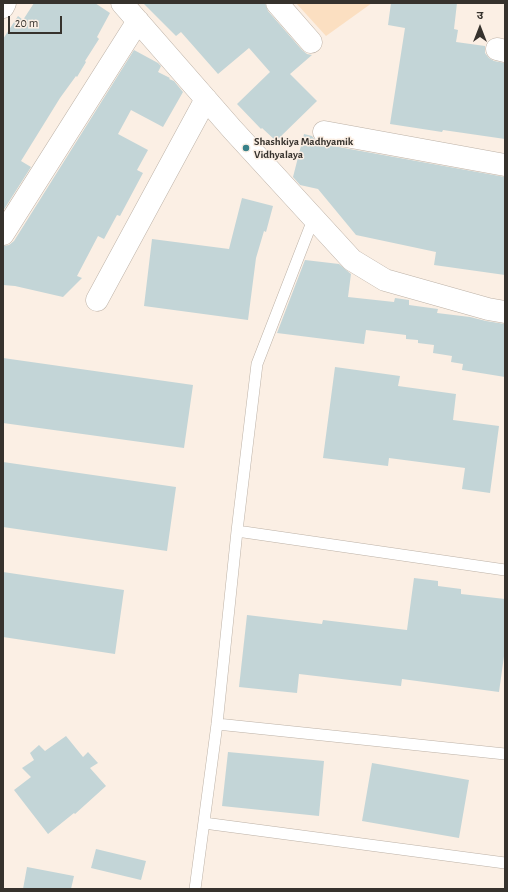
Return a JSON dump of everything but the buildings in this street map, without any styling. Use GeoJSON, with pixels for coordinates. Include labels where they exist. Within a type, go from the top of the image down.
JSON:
{"type":"FeatureCollection","features":[{"type":"Feature","properties":{"kind":"street"},"geometry":{"type":"LineString","coordinates":[[276,3],[311,42]]}},
{"type":"Feature","properties":{"kind":"street"},"geometry":{"type":"LineString","coordinates":[[3,234],[133,10],[206,99],[352,260],[385,280],[488,309],[505,312]]}},
{"type":"Feature","properties":{"kind":"street"},"geometry":{"type":"LineString","coordinates":[[97,300],[206,99]]}},
{"type":"Feature","properties":{"kind":"street"},"geometry":{"type":"LineString","coordinates":[[324,132],[505,165]]}},
{"type":"Feature","properties":{"kind":"lane"},"geometry":{"type":"LineString","coordinates":[[195,889],[217,724],[256,364],[314,217]]}},
{"type":"Feature","properties":{"kind":"lane"},"geometry":{"type":"LineString","coordinates":[[237,532],[505,570]]}},
{"type":"Feature","properties":{"kind":"lane"},"geometry":{"type":"LineString","coordinates":[[217,724],[505,754]]}},
{"type":"Feature","properties":{"kind":"lane"},"geometry":{"type":"LineString","coordinates":[[204,823],[505,863]]}},
{"type":"Feature","properties":{"kind":"shaded area"},"geometry":{"type":"Polygon","coordinates":[[[296,3],[372,3],[326,36],[296,3]]]}},
{"type":"Feature","properties":{"kind":"place","name":"Shashkiya Madhyamik Vidhyalaya"},"geometry":{"type":"Point","coordinates":[246,148]}}]}
